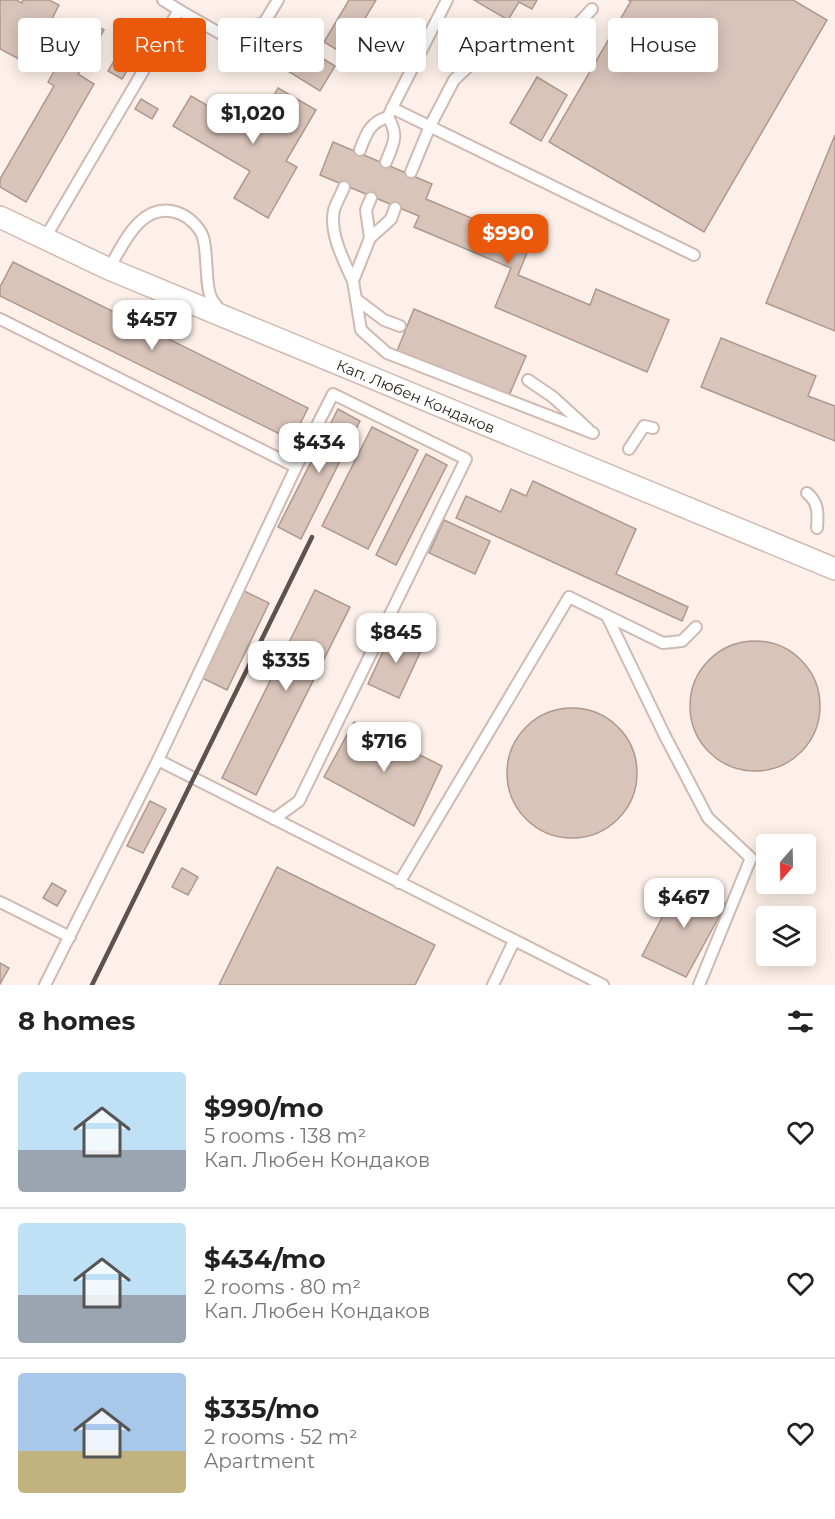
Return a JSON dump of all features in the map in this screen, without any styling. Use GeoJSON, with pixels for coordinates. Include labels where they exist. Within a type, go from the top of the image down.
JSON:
{"type":"FeatureCollection","features":[{"type":"Feature","properties":{"kind":"street","name":"Кап. Любен Кондаков"},"geometry":{"type":"LineString","coordinates":[[0,217],[110,269],[835,569]]}},
{"type":"Feature","properties":{"kind":"lane"},"geometry":{"type":"LineString","coordinates":[[163,0],[221,34],[264,23],[278,0]]}},
{"type":"Feature","properties":{"kind":"lane"},"geometry":{"type":"LineString","coordinates":[[360,150],[368,130],[376,120],[390,112],[447,0]]}},
{"type":"Feature","properties":{"kind":"lane"},"geometry":{"type":"LineString","coordinates":[[411,172],[430,126],[454,80],[488,48],[532,44],[573,29],[592,9]]}},
{"type":"Feature","properties":{"kind":"lane"},"geometry":{"type":"LineString","coordinates":[[45,238],[179,10]]}},
{"type":"Feature","properties":{"kind":"lane"},"geometry":{"type":"LineString","coordinates":[[390,112],[430,126],[694,255]]}},
{"type":"Feature","properties":{"kind":"lane"},"geometry":{"type":"LineString","coordinates":[[386,162],[394,142],[395,130],[390,112]]}},
{"type":"Feature","properties":{"kind":"lane"},"geometry":{"type":"LineString","coordinates":[[344,188],[334,210],[333,223],[341,252],[353,281],[361,330],[387,353],[593,433],[553,397],[528,380]]}},
{"type":"Feature","properties":{"kind":"lane"},"geometry":{"type":"LineString","coordinates":[[370,238],[366,210],[371,198]]}},
{"type":"Feature","properties":{"kind":"lane"},"geometry":{"type":"LineString","coordinates":[[353,281],[370,238],[391,219],[395,208]]}},
{"type":"Feature","properties":{"kind":"lane"},"geometry":{"type":"LineString","coordinates":[[110,269],[131,229],[139,223],[156,211],[169,210],[184,215],[203,236],[210,295],[225,317]]}},
{"type":"Feature","properties":{"kind":"lane"},"geometry":{"type":"LineString","coordinates":[[356,299],[384,320],[400,326]]}},
{"type":"Feature","properties":{"kind":"lane"},"geometry":{"type":"LineString","coordinates":[[0,319],[296,467]]}},
{"type":"Feature","properties":{"kind":"lane"},"geometry":{"type":"LineString","coordinates":[[45,985],[158,760],[296,467],[333,394],[466,459],[299,801],[273,819]]}},
{"type":"Feature","properties":{"kind":"lane"},"geometry":{"type":"LineString","coordinates":[[629,448],[644,426],[652,428]]}},
{"type":"Feature","properties":{"kind":"lane"},"geometry":{"type":"LineString","coordinates":[[807,493],[813,498],[818,508],[818,528]]}},
{"type":"Feature","properties":{"kind":"lane"},"geometry":{"type":"LineString","coordinates":[[399,883],[569,597],[663,643],[682,640],[696,627]]}},
{"type":"Feature","properties":{"kind":"lane"},"geometry":{"type":"LineString","coordinates":[[607,616],[708,818],[751,858],[699,985]]}},
{"type":"Feature","properties":{"kind":"lane"},"geometry":{"type":"LineString","coordinates":[[158,760],[603,985]]}},
{"type":"Feature","properties":{"kind":"lane"},"geometry":{"type":"LineString","coordinates":[[0,902],[70,937]]}},
{"type":"Feature","properties":{"kind":"lane"},"geometry":{"type":"LineString","coordinates":[[493,985],[514,941]]}},
{"type":"Feature","properties":{"kind":"building"},"geometry":{"type":"Polygon","coordinates":[[[0,0],[16,0],[22,3],[23,0],[49,0],[59,5],[52,18],[18,18],[18,59],[0,49],[0,0]]]}},
{"type":"Feature","properties":{"kind":"building"},"geometry":{"type":"Polygon","coordinates":[[[349,0],[376,0],[365,18],[338,18],[349,0]]]}},
{"type":"Feature","properties":{"kind":"building"},"geometry":{"type":"Polygon","coordinates":[[[474,0],[537,0],[532,9],[519,2],[509,18],[505,18],[474,0]]]}},
{"type":"Feature","properties":{"kind":"building"},"geometry":{"type":"Polygon","coordinates":[[[628,0],[793,0],[827,20],[704,232],[549,142],[590,72],[596,72],[596,61],[608,41],[608,72],[718,72],[718,18],[621,18],[631,1],[628,0]]]}},
{"type":"Feature","properties":{"kind":"building"},"geometry":{"type":"Polygon","coordinates":[[[336,22],[336,49],[324,42],[336,22]]]}},
{"type":"Feature","properties":{"kind":"building"},"geometry":{"type":"Polygon","coordinates":[[[324,59],[335,66],[320,91],[289,72],[324,72],[324,59]]]}},
{"type":"Feature","properties":{"kind":"building"},"geometry":{"type":"Polygon","coordinates":[[[113,63],[113,72],[126,72],[122,79],[108,71],[113,63]]]}},
{"type":"Feature","properties":{"kind":"building"},"geometry":{"type":"Polygon","coordinates":[[[54,72],[79,72],[78,74],[94,84],[26,202],[0,187],[0,179],[54,86],[48,82],[54,72]]]}},
{"type":"Feature","properties":{"kind":"building"},"geometry":{"type":"Polygon","coordinates":[[[537,77],[567,95],[541,141],[510,123],[537,77]]]}},
{"type":"Feature","properties":{"kind":"building"},"geometry":{"type":"Polygon","coordinates":[[[278,88],[316,110],[286,161],[297,167],[268,218],[234,198],[250,171],[173,126],[191,96],[253,132],[278,88]]]}},
{"type":"Feature","properties":{"kind":"building"},"geometry":{"type":"Polygon","coordinates":[[[141,99],[158,109],[152,119],[135,109],[141,99]]]}},
{"type":"Feature","properties":{"kind":"building"},"geometry":{"type":"Polygon","coordinates":[[[835,135],[835,331],[766,303],[835,135]]]}},
{"type":"Feature","properties":{"kind":"building"},"geometry":{"type":"Polygon","coordinates":[[[333,142],[432,184],[426,199],[531,243],[518,275],[590,305],[596,289],[669,320],[647,372],[495,307],[511,268],[414,227],[419,216],[320,175],[333,142]]]}},
{"type":"Feature","properties":{"kind":"building"},"geometry":{"type":"Polygon","coordinates":[[[13,262],[308,408],[292,440],[0,296],[0,287],[13,262]]]}},
{"type":"Feature","properties":{"kind":"building"},"geometry":{"type":"Polygon","coordinates":[[[414,309],[526,356],[508,398],[397,351],[414,309]]]}},
{"type":"Feature","properties":{"kind":"building"},"geometry":{"type":"Polygon","coordinates":[[[721,338],[816,376],[808,396],[835,406],[835,441],[701,387],[721,338]]]}},
{"type":"Feature","properties":{"kind":"building"},"geometry":{"type":"Polygon","coordinates":[[[338,409],[360,421],[301,539],[278,527],[338,409]]]}},
{"type":"Feature","properties":{"kind":"building"},"geometry":{"type":"Polygon","coordinates":[[[372,427],[418,450],[368,549],[322,526],[372,427]]]}},
{"type":"Feature","properties":{"kind":"building"},"geometry":{"type":"Polygon","coordinates":[[[426,454],[447,465],[396,565],[376,555],[426,454]]]}},
{"type":"Feature","properties":{"kind":"building"},"geometry":{"type":"Polygon","coordinates":[[[533,481],[636,529],[616,574],[688,607],[682,621],[456,518],[466,496],[501,512],[511,489],[526,496],[533,481]]]}},
{"type":"Feature","properties":{"kind":"building"},"geometry":{"type":"Polygon","coordinates":[[[444,520],[490,541],[475,574],[429,553],[444,520]]]}},
{"type":"Feature","properties":{"kind":"building"},"geometry":{"type":"Polygon","coordinates":[[[242,590],[269,603],[227,690],[200,677],[242,590]]]}},
{"type":"Feature","properties":{"kind":"building"},"geometry":{"type":"Polygon","coordinates":[[[315,590],[350,607],[256,795],[222,778],[315,590]]]}},
{"type":"Feature","properties":{"kind":"building"},"geometry":{"type":"Polygon","coordinates":[[[393,630],[424,644],[399,698],[368,684],[393,630]]]}},
{"type":"Feature","properties":{"kind":"building"},"geometry":{"type":"Polygon","coordinates":[[[755,641],[780,646],[801,660],[815,681],[820,706],[815,731],[801,752],[780,766],[755,771],[730,766],[709,752],[695,731],[690,706],[695,681],[709,660],[730,646],[755,641]]]}},
{"type":"Feature","properties":{"kind":"building"},"geometry":{"type":"Polygon","coordinates":[[[572,708],[597,713],[618,727],[632,748],[637,773],[632,798],[618,819],[597,833],[572,838],[547,833],[526,819],[512,798],[507,773],[512,748],[526,727],[547,713],[572,708]]]}},
{"type":"Feature","properties":{"kind":"building"},"geometry":{"type":"Polygon","coordinates":[[[354,722],[442,766],[414,826],[324,777],[354,722]]]}},
{"type":"Feature","properties":{"kind":"building"},"geometry":{"type":"Polygon","coordinates":[[[150,801],[166,809],[143,853],[127,846],[150,801]]]}},
{"type":"Feature","properties":{"kind":"building"},"geometry":{"type":"Polygon","coordinates":[[[277,867],[435,945],[415,985],[219,985],[277,867]]]}},
{"type":"Feature","properties":{"kind":"building"},"geometry":{"type":"Polygon","coordinates":[[[182,868],[198,877],[188,895],[172,887],[182,868]]]}},
{"type":"Feature","properties":{"kind":"building"},"geometry":{"type":"Polygon","coordinates":[[[681,881],[726,904],[686,977],[642,956],[681,881]]]}},
{"type":"Feature","properties":{"kind":"building"},"geometry":{"type":"Polygon","coordinates":[[[52,883],[66,891],[57,906],[43,898],[52,883]]]}},
{"type":"Feature","properties":{"kind":"building"},"geometry":{"type":"Polygon","coordinates":[[[0,963],[9,968],[0,984],[0,963]]]}},
{"type":"Feature","properties":{"kind":"railway"},"geometry":{"type":"LineString","coordinates":[[92,985],[312,537]]}}]}
